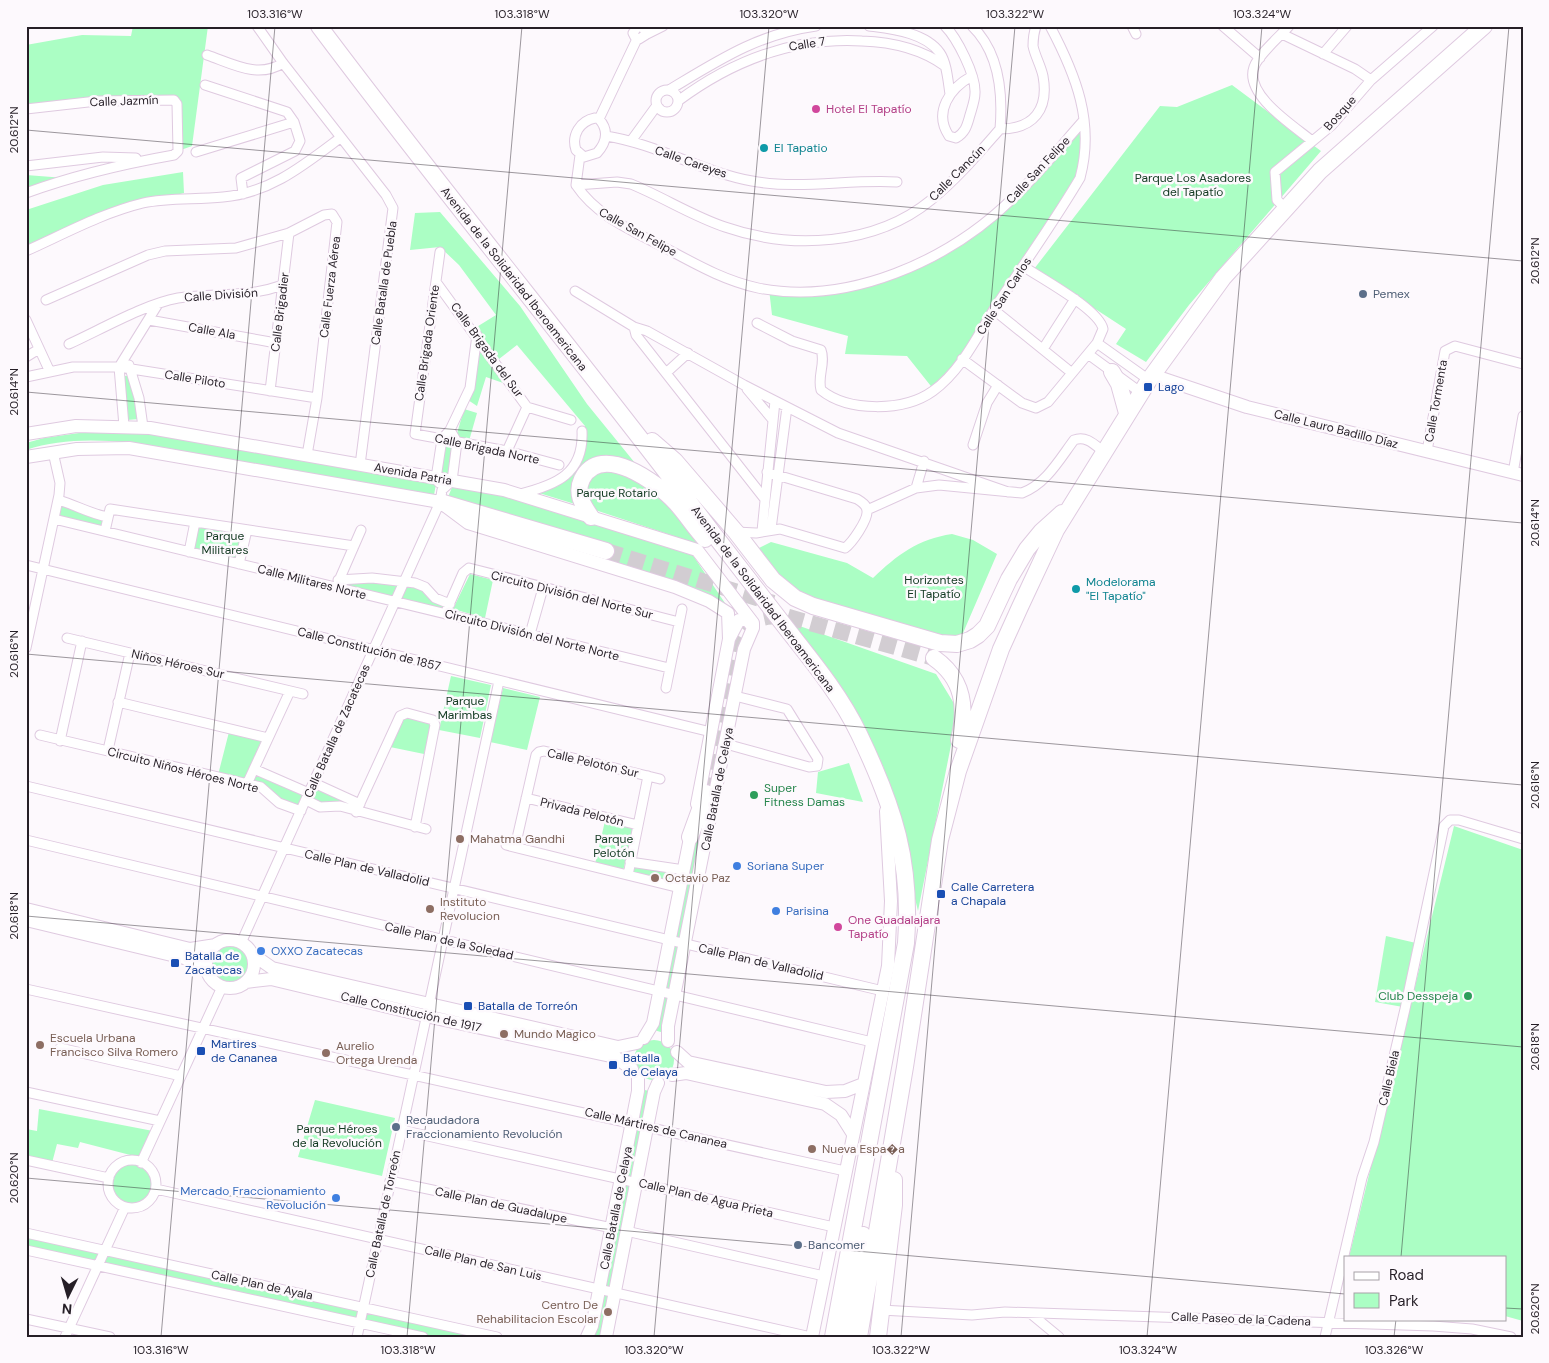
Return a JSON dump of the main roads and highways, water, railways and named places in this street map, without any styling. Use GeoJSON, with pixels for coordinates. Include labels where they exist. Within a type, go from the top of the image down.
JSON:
{"type":"FeatureCollection","features":[{"type":"Feature","properties":{"kind":"highway","name":"Avenida de la Solidaridad Iberoamericana"},"geometry":{"type":"LineString","coordinates":[[319,26],[565,344],[637,432],[820,672],[858,732],[885,796],[900,837],[903,852],[907,894],[907,931],[902,970],[833,1337]]}},
{"type":"Feature","properties":{"kind":"highway"},"geometry":{"type":"LineString","coordinates":[[947,807],[1001,649],[1042,560],[1070,508],[1147,382],[1223,278],[1320,171],[1484,26]]}},
{"type":"Feature","properties":{"kind":"highway"},"geometry":{"type":"LineString","coordinates":[[1112,372],[1122,392],[1127,413]]}},
{"type":"Feature","properties":{"kind":"highway"},"geometry":{"type":"LineString","coordinates":[[637,432],[657,444],[675,461],[736,532],[773,580],[804,603],[940,643],[958,644],[970,640],[984,630],[1009,579],[1027,549],[1050,523],[1070,508]]}},
{"type":"Feature","properties":{"kind":"highway"},"geometry":{"type":"LineString","coordinates":[[591,517],[580,497],[579,489],[586,473],[599,464],[610,464],[628,469],[650,480],[676,502],[720,556],[748,578]]}},
{"type":"Feature","properties":{"kind":"highway"},"geometry":{"type":"LineString","coordinates":[[441,496],[606,551]]}},
{"type":"Feature","properties":{"kind":"highway"},"geometry":{"type":"LineString","coordinates":[[750,552],[788,630]]}},
{"type":"Feature","properties":{"kind":"highway"},"geometry":{"type":"LineString","coordinates":[[859,1337],[940,840],[964,708],[961,693],[955,679],[936,655],[967,652],[985,642],[994,631],[1015,594],[1042,560]]}},
{"type":"Feature","properties":{"kind":"highway"},"geometry":{"type":"LineString","coordinates":[[690,837],[706,792]]}},
{"type":"Feature","properties":{"kind":"highway"},"geometry":{"type":"LineString","coordinates":[[878,1337],[894,1205],[894,1130]]}},
{"type":"Feature","properties":{"kind":"highway"},"geometry":{"type":"LineString","coordinates":[[848,1337],[862,1244],[859,1203]]}},
{"type":"Feature","properties":{"kind":"tunnel"},"geometry":{"type":"LineString","coordinates":[[606,551],[773,603]]}},
{"type":"Feature","properties":{"kind":"tunnel"},"geometry":{"type":"LineString","coordinates":[[706,793],[737,642],[746,628],[756,620],[785,616],[934,658]]}},
{"type":"Feature","properties":{"kind":"place","name":"Hotel El Tapatío"},"geometry":{"type":"Point","coordinates":[816,109]}},
{"type":"Feature","properties":{"kind":"place","name":"El Tapatio"},"geometry":{"type":"Point","coordinates":[764,148]}},
{"type":"Feature","properties":{"kind":"place","name":"Pemex"},"geometry":{"type":"Point","coordinates":[1363,294]}},
{"type":"Feature","properties":{"kind":"place","name":"Lago"},"geometry":{"type":"Point","coordinates":[1148,387]}},
{"type":"Feature","properties":{"kind":"place","name":"Modelorama \"El Tapatío\""},"geometry":{"type":"Point","coordinates":[1076,589]}},
{"type":"Feature","properties":{"kind":"place","name":"Super Fitness Damas"},"geometry":{"type":"Point","coordinates":[754,795]}},
{"type":"Feature","properties":{"kind":"place","name":"Mahatma Gandhi"},"geometry":{"type":"Point","coordinates":[460,839]}},
{"type":"Feature","properties":{"kind":"place","name":"Soriana Super"},"geometry":{"type":"Point","coordinates":[737,866]}},
{"type":"Feature","properties":{"kind":"place","name":"Octavio Paz"},"geometry":{"type":"Point","coordinates":[655,878]}},
{"type":"Feature","properties":{"kind":"place","name":"Calle Carretera a Chapala"},"geometry":{"type":"Point","coordinates":[941,894]}},
{"type":"Feature","properties":{"kind":"place","name":"Instituto Revolucion"},"geometry":{"type":"Point","coordinates":[430,909]}},
{"type":"Feature","properties":{"kind":"place","name":"Parisina"},"geometry":{"type":"Point","coordinates":[776,911]}},
{"type":"Feature","properties":{"kind":"place","name":"One Guadalajara Tapatío"},"geometry":{"type":"Point","coordinates":[838,927]}},
{"type":"Feature","properties":{"kind":"place","name":"OXXO Zacatecas"},"geometry":{"type":"Point","coordinates":[261,951]}},
{"type":"Feature","properties":{"kind":"place","name":"Batalla de Zacatecas"},"geometry":{"type":"Point","coordinates":[175,963]}},
{"type":"Feature","properties":{"kind":"place","name":"Club Desspeja"},"geometry":{"type":"Point","coordinates":[1468,996]}},
{"type":"Feature","properties":{"kind":"place","name":"Batalla de Torreón"},"geometry":{"type":"Point","coordinates":[468,1006]}},
{"type":"Feature","properties":{"kind":"place","name":"Mundo Magico"},"geometry":{"type":"Point","coordinates":[504,1034]}},
{"type":"Feature","properties":{"kind":"place","name":"Escuela Urbana Francisco Silva Romero"},"geometry":{"type":"Point","coordinates":[40,1045]}},
{"type":"Feature","properties":{"kind":"place","name":"Martires de Cananea"},"geometry":{"type":"Point","coordinates":[201,1051]}},
{"type":"Feature","properties":{"kind":"place","name":"Aurelio Ortega Urenda"},"geometry":{"type":"Point","coordinates":[326,1053]}},
{"type":"Feature","properties":{"kind":"place","name":"Batalla de Celaya"},"geometry":{"type":"Point","coordinates":[613,1065]}},
{"type":"Feature","properties":{"kind":"place","name":"Recaudadora Fraccionamiento Revolución"},"geometry":{"type":"Point","coordinates":[396,1127]}},
{"type":"Feature","properties":{"kind":"place","name":"Nueva Espa�a"},"geometry":{"type":"Point","coordinates":[812,1149]}},
{"type":"Feature","properties":{"kind":"place","name":"Mercado Fraccionamiento Revolución"},"geometry":{"type":"Point","coordinates":[336,1198]}},
{"type":"Feature","properties":{"kind":"place","name":"Bancomer"},"geometry":{"type":"Point","coordinates":[798,1245]}},
{"type":"Feature","properties":{"kind":"place","name":"Centro De Rehabilitacion Escolar"},"geometry":{"type":"Point","coordinates":[608,1312]}},
{"type":"Feature","properties":{"kind":"park label","name":"Parque Los Asadores del Tapatío"},"geometry":{"type":"Point","coordinates":[1193,185]}},
{"type":"Feature","properties":{"kind":"park label","name":"Parque Rotario"},"geometry":{"type":"Point","coordinates":[617,493]}},
{"type":"Feature","properties":{"kind":"park label","name":"Parque Militares"},"geometry":{"type":"Point","coordinates":[225,543]}},
{"type":"Feature","properties":{"kind":"park label","name":"Horizontes El Tapatío"},"geometry":{"type":"Point","coordinates":[934,587]}},
{"type":"Feature","properties":{"kind":"park label","name":"Parque Marimbas"},"geometry":{"type":"Point","coordinates":[465,708]}},
{"type":"Feature","properties":{"kind":"park label","name":"Parque Pelotón"},"geometry":{"type":"Point","coordinates":[614,846]}},
{"type":"Feature","properties":{"kind":"park label","name":"Parque Héroes de la Revolución"},"geometry":{"type":"Point","coordinates":[337,1136]}}]}
